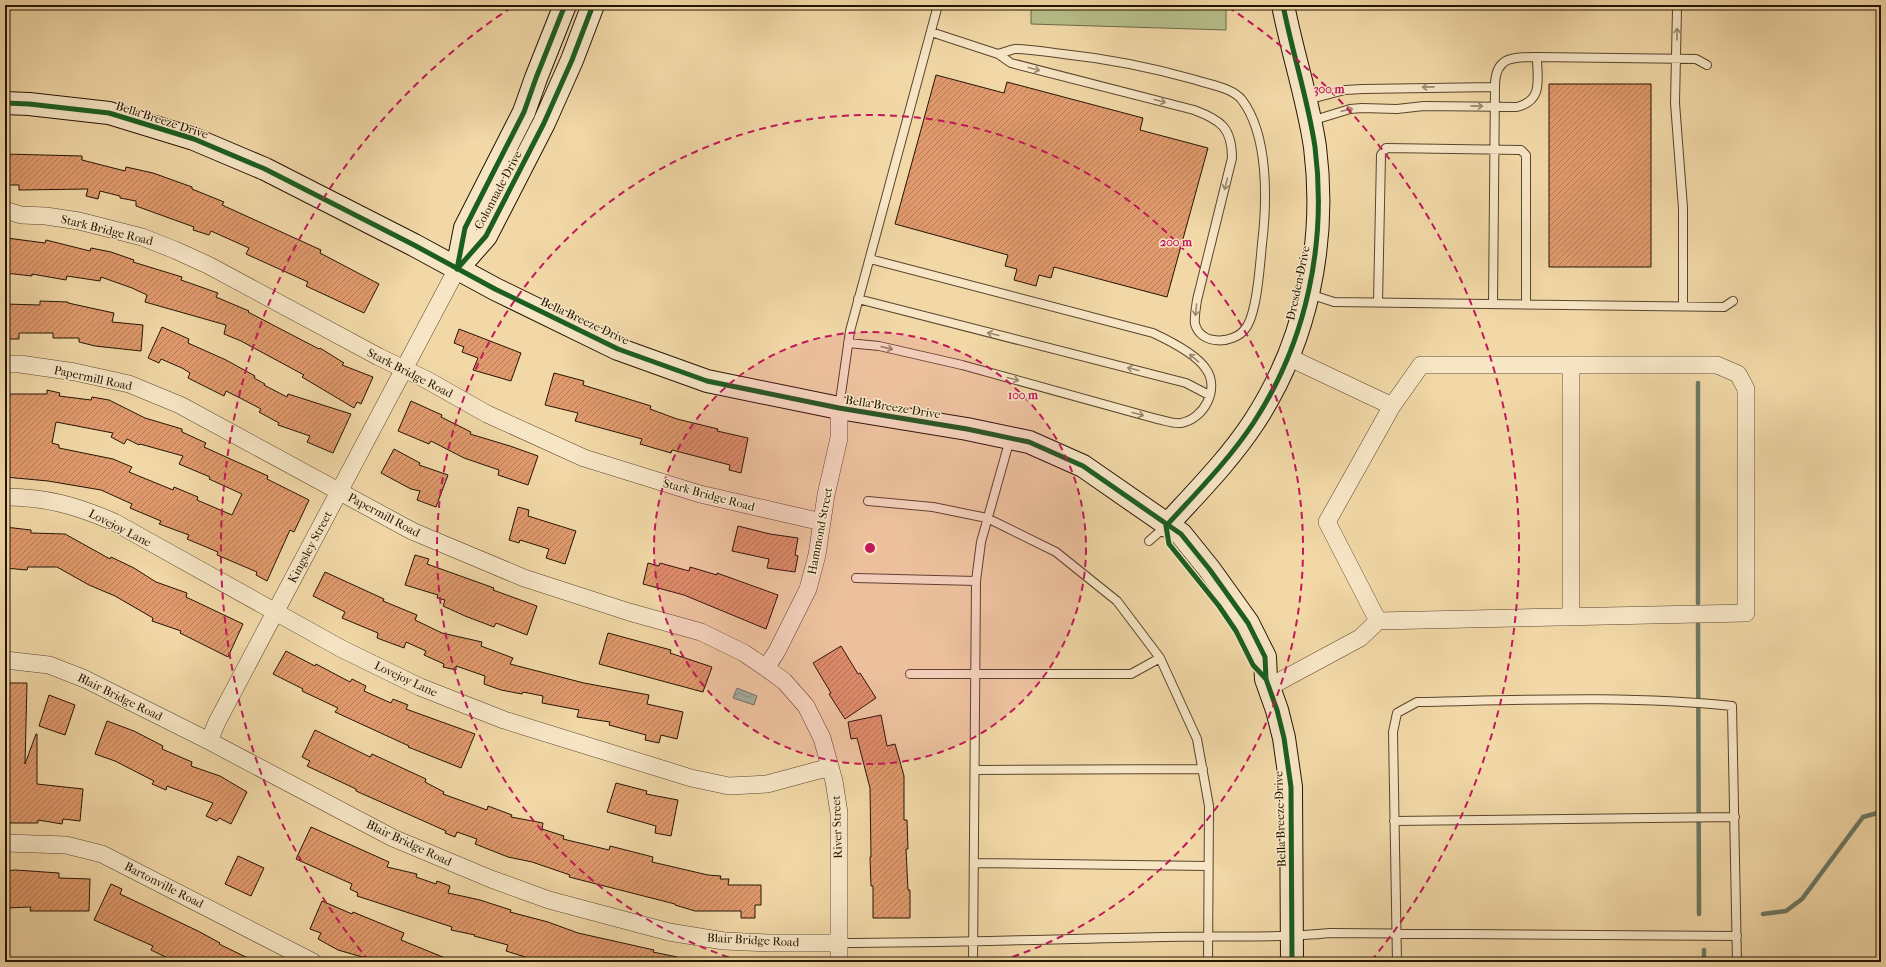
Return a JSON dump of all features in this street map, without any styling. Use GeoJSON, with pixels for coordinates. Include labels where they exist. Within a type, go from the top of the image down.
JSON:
{"type":"FeatureCollection","features":[{"type":"Feature","properties":{"kind":"street","name":"Colonnade Drive"},"geometry":{"type":"LineString","coordinates":[[458,269],[465,228],[524,112],[565,5]]}},
{"type":"Feature","properties":{"kind":"street","name":"Colonnade Drive"},"geometry":{"type":"LineString","coordinates":[[458,269],[486,236],[544,123],[572,60],[592,5]]}},
{"type":"Feature","properties":{"kind":"street","name":"Dresden Drive"},"geometry":{"type":"LineString","coordinates":[[1166,526],[1228,457],[1254,421],[1293,347],[1308,294],[1315,261],[1319,205],[1317,169],[1308,111],[1283,5]]}},
{"type":"Feature","properties":{"kind":"street","name":"Bella Breeze Drive"},"geometry":{"type":"LineString","coordinates":[[5,103],[28,104],[109,113],[194,139],[265,170],[502,293],[618,349],[707,381],[838,408],[967,429],[1028,442],[1083,466],[1166,526],[1169,544],[1219,606],[1236,631],[1253,665],[1268,683],[1284,738],[1291,787],[1292,962]]}},
{"type":"Feature","properties":{"kind":"street","name":"Stark Bridge Road"},"geometry":{"type":"LineString","coordinates":[[5,210],[21,215],[46,216],[94,225],[142,237],[175,250],[208,265],[404,370],[427,380],[487,414],[584,458],[700,494],[822,522]]}},
{"type":"Feature","properties":{"kind":"street","name":"Kingsley Street"},"geometry":{"type":"LineString","coordinates":[[209,741],[217,722],[275,612],[458,269]]}},
{"type":"Feature","properties":{"kind":"street"},"geometry":{"type":"LineString","coordinates":[[1288,357],[1392,406]]}},
{"type":"Feature","properties":{"kind":"street","name":"Papermill Road"},"geometry":{"type":"LineString","coordinates":[[5,364],[20,364],[75,372],[129,384],[180,405],[412,531],[524,578],[629,612],[701,632],[744,653],[766,668]]}},
{"type":"Feature","properties":{"kind":"street"},"geometry":{"type":"LineString","coordinates":[[1268,683],[1360,638],[1378,621],[1746,613],[1746,389],[1738,374],[1717,365],[1421,365],[1392,406],[1327,522],[1378,621]]}},
{"type":"Feature","properties":{"kind":"street"},"geometry":{"type":"LineString","coordinates":[[1571,366],[1571,617]]}},
{"type":"Feature","properties":{"kind":"street","name":"Hammond Street"},"geometry":{"type":"LineString","coordinates":[[766,668],[777,651],[808,589],[817,555],[826,495],[839,438],[838,408]]}},
{"type":"Feature","properties":{"kind":"street","name":"Lovejoy Lane"},"geometry":{"type":"LineString","coordinates":[[5,497],[26,497],[60,502],[89,511],[114,522],[342,649],[420,687],[497,718],[691,778],[729,786],[767,784],[830,767]]}},
{"type":"Feature","properties":{"kind":"street","name":"Blair Bridge Road"},"geometry":{"type":"LineString","coordinates":[[5,660],[49,665],[85,679],[209,741],[394,838],[484,876],[548,900],[669,932],[724,941],[769,943],[838,943]]}},
{"type":"Feature","properties":{"kind":"street","name":"River Street"},"geometry":{"type":"LineString","coordinates":[[766,668],[784,681],[806,706],[822,738],[834,781],[838,813],[838,962]]}},
{"type":"Feature","properties":{"kind":"street","name":"Bartonville Road"},"geometry":{"type":"LineString","coordinates":[[5,844],[66,845],[102,854],[313,962]]}},
{"type":"Feature","properties":{"kind":"lane"},"geometry":{"type":"LineString","coordinates":[[838,408],[848,343],[858,299],[938,5]]}},
{"type":"Feature","properties":{"kind":"lane"},"geometry":{"type":"LineString","coordinates":[[1677,9],[1675,104],[1683,208],[1683,306]]}},
{"type":"Feature","properties":{"kind":"lane"},"geometry":{"type":"LineString","coordinates":[[931,32],[998,54],[1011,63],[1194,110],[1215,118],[1222,123],[1229,134],[1232,146],[1232,158],[1197,300],[1195,325],[1199,332],[1208,338],[1216,340],[1227,340],[1238,336],[1246,329],[1252,313],[1264,228],[1264,181],[1260,143],[1254,122],[1242,100],[1232,92],[1213,85],[1158,69],[1112,59],[1028,50],[1013,50],[998,54]]}},
{"type":"Feature","properties":{"kind":"lane"},"geometry":{"type":"LineString","coordinates":[[1308,111],[1334,113],[1356,108],[1397,108],[1424,106],[1517,107],[1527,104],[1532,100],[1537,89],[1537,57]]}},
{"type":"Feature","properties":{"kind":"lane"},"geometry":{"type":"LineString","coordinates":[[1493,303],[1495,87],[1497,70],[1502,63],[1511,58],[1537,57],[1696,59],[1707,65]]}},
{"type":"Feature","properties":{"kind":"lane"},"geometry":{"type":"LineString","coordinates":[[1308,111],[1345,90],[1495,87]]}},
{"type":"Feature","properties":{"kind":"lane"},"geometry":{"type":"LineString","coordinates":[[1378,302],[1380,155],[1386,148],[1522,150],[1526,155],[1526,304]]}},
{"type":"Feature","properties":{"kind":"lane"},"geometry":{"type":"LineString","coordinates":[[848,343],[879,346],[962,365],[1157,419],[1179,423],[1198,416],[1207,404],[1210,377],[1206,368],[1182,348],[1153,333],[870,259]]}},
{"type":"Feature","properties":{"kind":"lane"},"geometry":{"type":"LineString","coordinates":[[1308,294],[1334,302],[1724,307],[1733,301]]}},
{"type":"Feature","properties":{"kind":"lane"},"geometry":{"type":"LineString","coordinates":[[858,299],[1186,383],[1209,395]]}},
{"type":"Feature","properties":{"kind":"lane"},"geometry":{"type":"LineString","coordinates":[[973,962],[975,863],[976,580],[981,542],[1010,438]]}},
{"type":"Feature","properties":{"kind":"lane"},"geometry":{"type":"LineString","coordinates":[[868,501],[933,507],[987,518],[1056,552],[1117,601],[1160,658],[1197,738],[1209,806],[1208,962]]}},
{"type":"Feature","properties":{"kind":"lane"},"geometry":{"type":"LineString","coordinates":[[1149,541],[1166,526]]}},
{"type":"Feature","properties":{"kind":"lane"},"geometry":{"type":"LineString","coordinates":[[856,578],[976,580]]}},
{"type":"Feature","properties":{"kind":"lane"},"geometry":{"type":"LineString","coordinates":[[910,674],[1131,674],[1160,658]]}},
{"type":"Feature","properties":{"kind":"lane"},"geometry":{"type":"LineString","coordinates":[[1397,962],[1393,732],[1397,713],[1417,702],[1575,699],[1686,701],[1732,706],[1737,962]]}},
{"type":"Feature","properties":{"kind":"lane"},"geometry":{"type":"LineString","coordinates":[[975,770],[1202,769]]}},
{"type":"Feature","properties":{"kind":"lane"},"geometry":{"type":"LineString","coordinates":[[1394,821],[1735,817]]}},
{"type":"Feature","properties":{"kind":"lane"},"geometry":{"type":"LineString","coordinates":[[975,863],[1208,866]]}},
{"type":"Feature","properties":{"kind":"lane"},"geometry":{"type":"LineString","coordinates":[[838,943],[1208,936],[1292,937],[1330,933],[1397,935],[1737,936]]}},
{"type":"Feature","properties":{"kind":"shaded area"},"geometry":{"type":"Polygon","coordinates":[[[1031,5],[1226,5],[1226,30],[1031,24],[1031,5]]]}},
{"type":"Feature","properties":{"kind":"water"},"geometry":{"type":"Polygon","coordinates":[[[737,688],[757,696],[754,705],[733,698],[737,688]]]}},
{"type":"Feature","properties":{"kind":"building"},"geometry":{"type":"Polygon","coordinates":[[[936,75],[1004,93],[1007,82],[1143,118],[1140,130],[1208,148],[1167,297],[1054,267],[1051,278],[1039,275],[1036,286],[1014,280],[1017,269],[1005,266],[1008,255],[895,224],[936,75]]]}},
{"type":"Feature","properties":{"kind":"building"},"geometry":{"type":"Polygon","coordinates":[[[1549,84],[1651,84],[1651,267],[1549,267],[1549,84]]]}},
{"type":"Feature","properties":{"kind":"building"},"geometry":{"type":"Polygon","coordinates":[[[5,154],[82,156],[82,160],[125,171],[126,167],[153,173],[192,187],[192,189],[224,202],[222,205],[321,250],[320,253],[379,284],[364,313],[306,286],[308,282],[246,254],[249,248],[211,231],[209,235],[193,230],[194,227],[136,206],[136,201],[120,198],[120,196],[100,191],[98,199],[86,196],[88,189],[19,190],[19,185],[5,185],[5,154]]]}},
{"type":"Feature","properties":{"kind":"building"},"geometry":{"type":"Polygon","coordinates":[[[7,238],[45,243],[46,240],[90,251],[91,248],[111,252],[134,260],[133,262],[182,277],[181,280],[218,293],[216,297],[249,311],[248,312],[319,349],[320,348],[344,363],[342,365],[373,377],[361,404],[357,402],[354,408],[302,377],[304,375],[241,341],[224,334],[226,325],[145,302],[147,295],[132,288],[101,277],[100,281],[67,276],[66,280],[32,274],[32,276],[5,273],[7,238]]]}},
{"type":"Feature","properties":{"kind":"building"},"geometry":{"type":"Polygon","coordinates":[[[40,301],[68,302],[114,313],[112,322],[143,325],[141,351],[95,346],[79,342],[79,338],[53,338],[53,333],[19,333],[19,339],[5,339],[5,304],[40,305],[40,301]]]}},
{"type":"Feature","properties":{"kind":"building"},"geometry":{"type":"Polygon","coordinates":[[[162,327],[189,339],[188,343],[226,360],[255,376],[254,378],[265,384],[264,385],[287,397],[288,394],[351,414],[333,453],[307,442],[310,436],[278,425],[279,423],[259,412],[261,409],[242,399],[226,391],[224,396],[188,378],[190,373],[182,368],[161,359],[159,363],[148,358],[162,327]]]}},
{"type":"Feature","properties":{"kind":"building"},"geometry":{"type":"Polygon","coordinates":[[[459,329],[521,353],[511,381],[473,370],[478,358],[462,352],[464,347],[454,343],[459,329]]]}},
{"type":"Feature","properties":{"kind":"building"},"geometry":{"type":"Polygon","coordinates":[[[554,373],[584,381],[583,385],[651,406],[650,409],[677,419],[718,429],[717,431],[748,438],[741,473],[729,470],[730,465],[672,450],[671,453],[640,444],[642,439],[575,421],[578,413],[545,405],[554,373]]]}},
{"type":"Feature","properties":{"kind":"building"},"geometry":{"type":"Polygon","coordinates":[[[47,390],[60,393],[59,396],[91,400],[92,397],[109,400],[145,418],[182,429],[182,432],[206,443],[204,447],[268,476],[267,479],[309,500],[294,532],[290,530],[267,581],[256,575],[257,572],[217,555],[218,552],[187,539],[189,535],[159,524],[161,521],[130,508],[132,504],[101,490],[48,481],[5,477],[7,427],[5,427],[5,394],[47,394],[47,390]],[[56,422],[52,443],[59,445],[59,448],[113,459],[132,467],[129,472],[173,490],[174,487],[198,497],[197,500],[232,515],[242,494],[209,479],[210,477],[179,464],[183,456],[140,444],[139,445],[127,439],[124,444],[111,437],[113,433],[56,422]]]}},
{"type":"Feature","properties":{"kind":"building"},"geometry":{"type":"Polygon","coordinates":[[[411,401],[442,415],[441,417],[471,432],[470,434],[538,456],[528,485],[498,475],[499,470],[464,458],[431,441],[429,444],[398,431],[411,401]]]}},
{"type":"Feature","properties":{"kind":"building"},"geometry":{"type":"Polygon","coordinates":[[[394,449],[420,463],[419,465],[448,475],[436,507],[417,500],[420,491],[411,489],[381,473],[394,449]]]}},
{"type":"Feature","properties":{"kind":"building"},"geometry":{"type":"Polygon","coordinates":[[[518,507],[529,510],[528,516],[576,531],[565,564],[546,558],[549,549],[520,540],[519,543],[509,540],[518,507]]]}},
{"type":"Feature","properties":{"kind":"building"},"geometry":{"type":"Polygon","coordinates":[[[738,526],[770,534],[798,538],[795,555],[798,556],[795,572],[767,568],[769,559],[732,551],[738,526]]]}},
{"type":"Feature","properties":{"kind":"building"},"geometry":{"type":"Polygon","coordinates":[[[5,527],[31,530],[31,533],[65,534],[110,559],[111,557],[134,568],[156,582],[187,593],[186,597],[243,624],[228,657],[180,633],[181,631],[152,621],[153,618],[115,596],[89,585],[57,567],[28,567],[27,570],[5,568],[5,527]]]}},
{"type":"Feature","properties":{"kind":"building"},"geometry":{"type":"Polygon","coordinates":[[[415,555],[429,559],[427,564],[494,588],[493,590],[537,606],[527,635],[496,623],[494,627],[465,616],[443,606],[445,600],[437,598],[438,595],[405,585],[415,555]]]}},
{"type":"Feature","properties":{"kind":"building"},"geometry":{"type":"Polygon","coordinates":[[[648,563],[659,566],[660,563],[689,571],[690,567],[717,575],[717,573],[778,595],[766,629],[684,595],[643,584],[648,563]]]}},
{"type":"Feature","properties":{"kind":"building"},"geometry":{"type":"Polygon","coordinates":[[[325,572],[384,599],[383,601],[417,615],[415,620],[442,633],[482,642],[481,646],[513,658],[510,664],[584,683],[649,695],[647,704],[683,712],[677,739],[661,735],[659,743],[645,740],[646,735],[609,725],[610,722],[577,717],[579,710],[542,703],[543,696],[501,690],[484,684],[485,676],[456,666],[456,670],[443,667],[444,664],[424,655],[426,651],[406,642],[404,648],[377,638],[378,633],[342,618],[345,612],[313,596],[325,572]]]}},
{"type":"Feature","properties":{"kind":"building"},"geometry":{"type":"Polygon","coordinates":[[[608,633],[671,650],[670,653],[712,667],[703,692],[599,664],[608,633]]]}},
{"type":"Feature","properties":{"kind":"building"},"geometry":{"type":"Polygon","coordinates":[[[841,646],[858,674],[860,673],[876,698],[845,719],[829,694],[831,693],[813,663],[841,646]]]}},
{"type":"Feature","properties":{"kind":"building"},"geometry":{"type":"Polygon","coordinates":[[[286,651],[315,666],[316,664],[350,682],[352,679],[366,686],[364,691],[391,703],[393,699],[408,705],[406,709],[475,734],[461,768],[408,747],[409,746],[335,712],[338,708],[302,691],[303,689],[273,674],[286,651]]]}},
{"type":"Feature","properties":{"kind":"building"},"geometry":{"type":"Polygon","coordinates":[[[5,683],[27,683],[25,764],[37,734],[37,784],[83,789],[80,821],[63,819],[62,824],[38,820],[38,823],[5,823],[5,749],[7,749],[5,683]]]}},
{"type":"Feature","properties":{"kind":"building"},"geometry":{"type":"Polygon","coordinates":[[[49,695],[75,705],[65,735],[39,726],[49,695]]]}},
{"type":"Feature","properties":{"kind":"building"},"geometry":{"type":"Polygon","coordinates":[[[881,715],[887,746],[895,744],[904,776],[904,820],[907,820],[908,849],[906,849],[908,890],[910,890],[910,918],[873,918],[873,886],[871,886],[870,857],[870,788],[857,738],[851,739],[848,722],[881,715]]]}},
{"type":"Feature","properties":{"kind":"building"},"geometry":{"type":"Polygon","coordinates":[[[107,721],[134,731],[163,746],[162,749],[192,762],[191,766],[220,776],[247,792],[231,824],[219,818],[217,821],[206,816],[213,803],[167,786],[166,790],[152,784],[154,781],[115,761],[95,754],[107,721]]]}},
{"type":"Feature","properties":{"kind":"building"},"geometry":{"type":"Polygon","coordinates":[[[315,730],[370,757],[372,754],[426,779],[425,782],[444,792],[443,794],[487,810],[488,806],[512,815],[511,817],[543,823],[542,829],[564,836],[563,839],[609,850],[610,846],[653,857],[652,862],[708,875],[721,876],[720,879],[729,879],[728,885],[761,885],[761,905],[755,905],[755,918],[741,918],[741,911],[695,911],[675,904],[569,877],[570,875],[532,862],[508,857],[475,844],[477,839],[457,832],[455,837],[445,833],[446,831],[356,791],[356,789],[307,766],[310,761],[302,757],[315,730]]]}},
{"type":"Feature","properties":{"kind":"building"},"geometry":{"type":"Polygon","coordinates":[[[616,783],[647,791],[646,794],[678,800],[671,836],[655,833],[656,826],[607,812],[616,783]]]}},
{"type":"Feature","properties":{"kind":"building"},"geometry":{"type":"Polygon","coordinates":[[[311,827],[389,862],[387,867],[417,874],[416,877],[436,884],[437,881],[450,886],[448,893],[480,900],[511,910],[510,912],[548,922],[578,933],[654,950],[653,952],[677,957],[676,962],[541,962],[506,951],[508,945],[474,936],[475,935],[451,930],[452,927],[357,896],[358,893],[350,889],[352,884],[296,859],[311,827]]]}},
{"type":"Feature","properties":{"kind":"building"},"geometry":{"type":"Polygon","coordinates":[[[238,856],[264,868],[251,896],[225,884],[238,856]]]}},
{"type":"Feature","properties":{"kind":"building"},"geometry":{"type":"Polygon","coordinates":[[[15,870],[59,873],[59,878],[90,879],[89,911],[30,911],[31,907],[5,908],[5,871],[15,870]]]}},
{"type":"Feature","properties":{"kind":"building"},"geometry":{"type":"Polygon","coordinates":[[[111,884],[122,889],[120,894],[198,931],[220,943],[219,944],[256,962],[176,962],[151,950],[153,946],[94,920],[111,884]]]}},
{"type":"Feature","properties":{"kind":"building"},"geometry":{"type":"Polygon","coordinates":[[[322,901],[352,914],[353,912],[404,933],[401,940],[455,962],[364,962],[366,958],[338,950],[318,939],[321,933],[310,929],[322,901]]]}},
{"type":"Feature","properties":{"kind":"waterway"},"geometry":{"type":"LineString","coordinates":[[1698,383],[1698,603]]}},
{"type":"Feature","properties":{"kind":"waterway"},"geometry":{"type":"LineString","coordinates":[[1698,621],[1699,914]]}},
{"type":"Feature","properties":{"kind":"waterway"},"geometry":{"type":"LineString","coordinates":[[1763,914],[1786,911],[1802,899],[1863,817],[1881,812]]}},
{"type":"Feature","properties":{"kind":"waterway"},"geometry":{"type":"LineString","coordinates":[[1704,950],[1704,962]]}},
{"type":"Feature","properties":{"kind":"cycle path"},"geometry":{"type":"LineString","coordinates":[[457,269],[465,228],[524,112],[565,5]]}},
{"type":"Feature","properties":{"kind":"cycle path"},"geometry":{"type":"LineString","coordinates":[[457,269],[486,236],[544,123],[572,60],[593,5]]}},
{"type":"Feature","properties":{"kind":"cycle path"},"geometry":{"type":"LineString","coordinates":[[1166,526],[1223,463],[1254,422],[1272,391],[1288,358],[1300,324],[1309,290],[1315,254],[1318,219],[1318,183],[1315,147],[1283,5]]}},
{"type":"Feature","properties":{"kind":"cycle path"},"geometry":{"type":"LineString","coordinates":[[5,103],[29,104],[109,113],[194,139],[265,169],[414,245],[495,289],[618,349],[707,381],[839,408],[967,429],[1029,442],[1083,466],[1181,534],[1210,570],[1248,623],[1265,657],[1266,679],[1277,710],[1284,738],[1291,787],[1292,962]]}},
{"type":"Feature","properties":{"kind":"cycle path"},"geometry":{"type":"LineString","coordinates":[[1166,526],[1169,544],[1219,606],[1236,631],[1253,665],[1266,679]]}}]}
